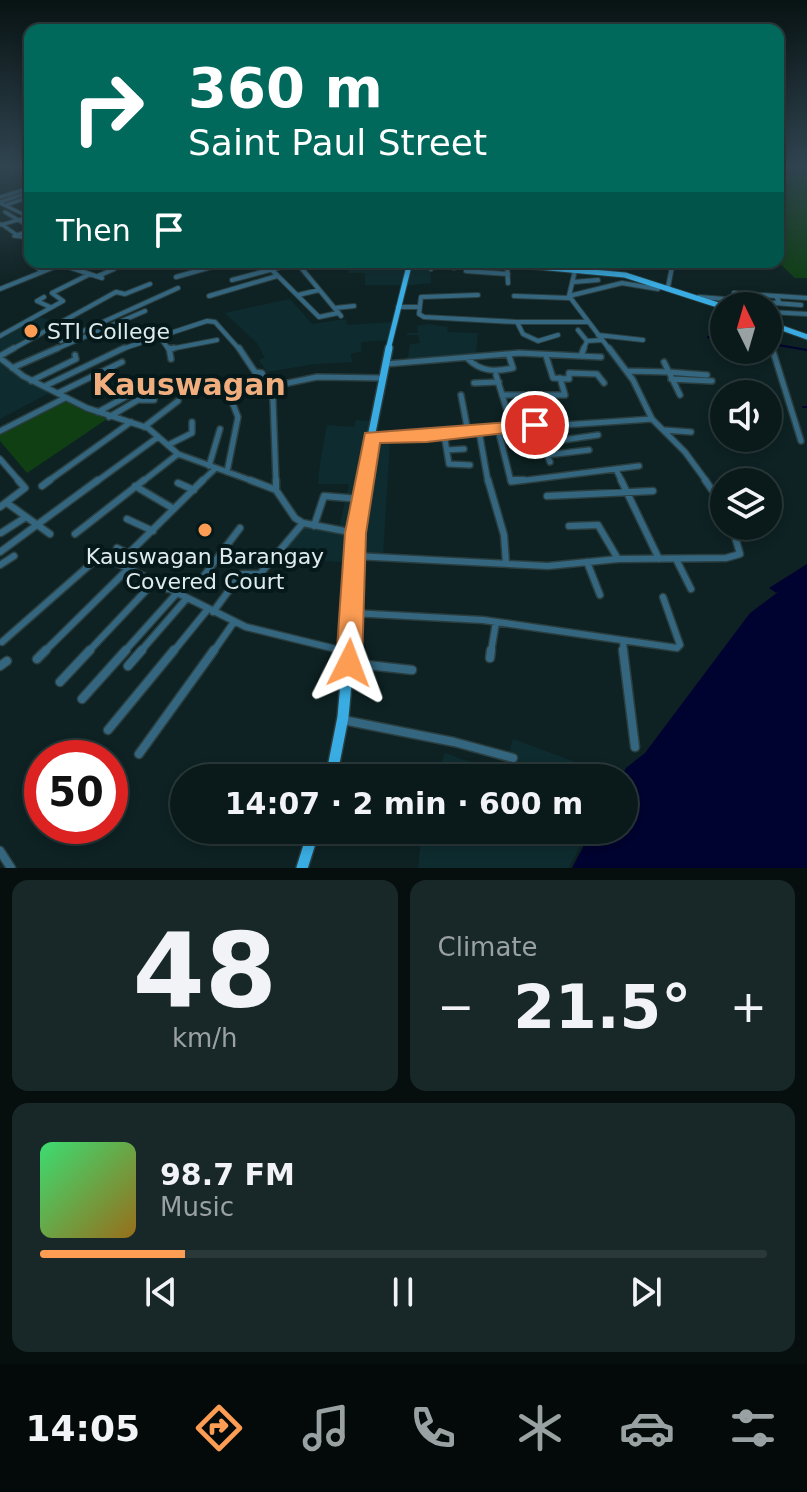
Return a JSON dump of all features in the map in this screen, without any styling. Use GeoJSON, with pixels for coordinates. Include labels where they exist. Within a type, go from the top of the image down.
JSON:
{"type":"FeatureCollection","features":[{"type":"Feature","properties":{"kind":"main road"},"geometry":{"type":"LineString","coordinates":[[334,764],[343,720],[349,663],[360,499],[408,268]]}},
{"type":"Feature","properties":{"kind":"main road"},"geometry":{"type":"LineString","coordinates":[[554,268],[635,277],[710,302]]}},
{"type":"Feature","properties":{"kind":"main road"},"geometry":{"type":"LineString","coordinates":[[782,328],[807,337]]}},
{"type":"Feature","properties":{"kind":"main road"},"geometry":{"type":"LineString","coordinates":[[302,868],[310,844]]}},
{"type":"Feature","properties":{"kind":"street"},"geometry":{"type":"LineString","coordinates":[[5,212],[24,224]]}},
{"type":"Feature","properties":{"kind":"street"},"geometry":{"type":"LineString","coordinates":[[0,224],[24,218]]}},
{"type":"Feature","properties":{"kind":"street"},"geometry":{"type":"LineString","coordinates":[[0,224],[17,235]]}},
{"type":"Feature","properties":{"kind":"street"},"geometry":{"type":"LineString","coordinates":[[17,235],[24,232]]}},
{"type":"Feature","properties":{"kind":"street"},"geometry":{"type":"LineString","coordinates":[[17,235],[14,236],[24,238]]}},
{"type":"Feature","properties":{"kind":"street"},"geometry":{"type":"LineString","coordinates":[[37,268],[42,272]]}},
{"type":"Feature","properties":{"kind":"street"},"geometry":{"type":"LineString","coordinates":[[0,289],[52,268]]}},
{"type":"Feature","properties":{"kind":"street"},"geometry":{"type":"LineString","coordinates":[[76,268],[99,277],[114,269]]}},
{"type":"Feature","properties":{"kind":"street"},"geometry":{"type":"LineString","coordinates":[[176,277],[208,268]]}},
{"type":"Feature","properties":{"kind":"street"},"geometry":{"type":"LineString","coordinates":[[232,280],[283,268]]}},
{"type":"Feature","properties":{"kind":"street"},"geometry":{"type":"LineString","coordinates":[[273,271],[320,317],[339,315],[304,268]]}},
{"type":"Feature","properties":{"kind":"street"},"geometry":{"type":"LineString","coordinates":[[507,268],[508,283]]}},
{"type":"Feature","properties":{"kind":"street"},"geometry":{"type":"LineString","coordinates":[[593,271],[597,268]]}},
{"type":"Feature","properties":{"kind":"street"},"geometry":{"type":"LineString","coordinates":[[668,287],[672,268]]}},
{"type":"Feature","properties":{"kind":"street"},"geometry":{"type":"LineString","coordinates":[[577,270],[570,297],[637,386],[652,419],[685,452],[710,487]]}},
{"type":"Feature","properties":{"kind":"street"},"geometry":{"type":"LineString","coordinates":[[466,271],[508,274]]}},
{"type":"Feature","properties":{"kind":"street"},"geometry":{"type":"LineString","coordinates":[[0,336],[63,301],[52,293],[90,274]]}},
{"type":"Feature","properties":{"kind":"street"},"geometry":{"type":"LineString","coordinates":[[209,296],[278,276]]}},
{"type":"Feature","properties":{"kind":"street"},"geometry":{"type":"LineString","coordinates":[[573,282],[598,280]]}},
{"type":"Feature","properties":{"kind":"street"},"geometry":{"type":"LineString","coordinates":[[514,296],[570,297],[622,283],[658,289]]}},
{"type":"Feature","properties":{"kind":"street"},"geometry":{"type":"LineString","coordinates":[[150,284],[125,294],[116,292],[0,357],[31,381],[57,394],[97,413],[144,427],[178,454],[276,490]]}},
{"type":"Feature","properties":{"kind":"street"},"geometry":{"type":"LineString","coordinates":[[68,344],[61,341],[178,288]]}},
{"type":"Feature","properties":{"kind":"street"},"geometry":{"type":"LineString","coordinates":[[298,295],[319,290]]}},
{"type":"Feature","properties":{"kind":"street"},"geometry":{"type":"LineString","coordinates":[[478,295],[423,297],[419,314],[422,317],[517,322],[588,322]]}},
{"type":"Feature","properties":{"kind":"street"},"geometry":{"type":"LineString","coordinates":[[44,297],[37,301],[51,308]]}},
{"type":"Feature","properties":{"kind":"street"},"geometry":{"type":"LineString","coordinates":[[696,297],[710,298]]}},
{"type":"Feature","properties":{"kind":"street"},"geometry":{"type":"LineString","coordinates":[[782,299],[807,298]]}},
{"type":"Feature","properties":{"kind":"street"},"geometry":{"type":"LineString","coordinates":[[782,300],[801,305]]}},
{"type":"Feature","properties":{"kind":"street"},"geometry":{"type":"LineString","coordinates":[[334,308],[354,306]]}},
{"type":"Feature","properties":{"kind":"street"},"geometry":{"type":"LineString","coordinates":[[398,307],[419,307]]}},
{"type":"Feature","properties":{"kind":"street"},"geometry":{"type":"LineString","coordinates":[[12,368],[145,311]]}},
{"type":"Feature","properties":{"kind":"street"},"geometry":{"type":"LineString","coordinates":[[782,312],[807,313]]}},
{"type":"Feature","properties":{"kind":"street"},"geometry":{"type":"LineString","coordinates":[[45,386],[119,350],[207,321],[215,322],[237,345],[255,372],[262,373],[269,387],[274,411],[276,490],[295,518],[303,523],[356,533]]}},
{"type":"Feature","properties":{"kind":"street"},"geometry":{"type":"LineString","coordinates":[[517,322],[523,334],[532,339],[542,341],[558,335]]}},
{"type":"Feature","properties":{"kind":"street"},"geometry":{"type":"LineString","coordinates":[[578,330],[587,341]]}},
{"type":"Feature","properties":{"kind":"street"},"geometry":{"type":"LineString","coordinates":[[598,335],[643,340]]}},
{"type":"Feature","properties":{"kind":"street"},"geometry":{"type":"LineString","coordinates":[[160,337],[170,349],[171,359]]}},
{"type":"Feature","properties":{"kind":"street"},"geometry":{"type":"LineString","coordinates":[[170,349],[217,340]]}},
{"type":"Feature","properties":{"kind":"street"},"geometry":{"type":"LineString","coordinates":[[587,341],[602,340]]}},
{"type":"Feature","properties":{"kind":"street"},"geometry":{"type":"LineString","coordinates":[[581,356],[587,341]]}},
{"type":"Feature","properties":{"kind":"street"},"geometry":{"type":"LineString","coordinates":[[31,381],[76,359],[75,355]]}},
{"type":"Feature","properties":{"kind":"street"},"geometry":{"type":"LineString","coordinates":[[468,359],[482,369],[500,370],[513,368],[509,355]]}},
{"type":"Feature","properties":{"kind":"street"},"geometry":{"type":"LineString","coordinates":[[386,364],[509,355],[601,357]]}},
{"type":"Feature","properties":{"kind":"street"},"geometry":{"type":"LineString","coordinates":[[546,356],[552,377],[569,379],[569,373],[597,374],[604,383]]}},
{"type":"Feature","properties":{"kind":"street"},"geometry":{"type":"LineString","coordinates":[[57,394],[122,362]]}},
{"type":"Feature","properties":{"kind":"street"},"geometry":{"type":"LineString","coordinates":[[664,362],[680,395]]}},
{"type":"Feature","properties":{"kind":"street"},"geometry":{"type":"LineString","coordinates":[[777,364],[801,441]]}},
{"type":"Feature","properties":{"kind":"street"},"geometry":{"type":"LineString","coordinates":[[626,371],[707,375]]}},
{"type":"Feature","properties":{"kind":"street"},"geometry":{"type":"LineString","coordinates":[[669,374],[710,381]]}},
{"type":"Feature","properties":{"kind":"street"},"geometry":{"type":"LineString","coordinates":[[269,387],[317,377],[383,378]]}},
{"type":"Feature","properties":{"kind":"street"},"geometry":{"type":"LineString","coordinates":[[502,395],[565,395],[560,378]]}},
{"type":"Feature","properties":{"kind":"street"},"geometry":{"type":"LineString","coordinates":[[474,383],[498,379],[512,427]]}},
{"type":"Feature","properties":{"kind":"street"},"geometry":{"type":"LineString","coordinates":[[97,413],[142,388]]}},
{"type":"Feature","properties":{"kind":"street"},"geometry":{"type":"LineString","coordinates":[[227,472],[238,417],[229,394]]}},
{"type":"Feature","properties":{"kind":"street"},"geometry":{"type":"LineString","coordinates":[[461,395],[468,432]]}},
{"type":"Feature","properties":{"kind":"street"},"geometry":{"type":"LineString","coordinates":[[0,431],[66,398]]}},
{"type":"Feature","properties":{"kind":"street"},"geometry":{"type":"LineString","coordinates":[[109,417],[140,399],[154,400]]}},
{"type":"Feature","properties":{"kind":"street"},"geometry":{"type":"LineString","coordinates":[[144,427],[178,401]]}},
{"type":"Feature","properties":{"kind":"street"},"geometry":{"type":"LineString","coordinates":[[372,438],[652,419]]}},
{"type":"Feature","properties":{"kind":"street"},"geometry":{"type":"LineString","coordinates":[[42,486],[131,422]]}},
{"type":"Feature","properties":{"kind":"street"},"geometry":{"type":"LineString","coordinates":[[168,445],[192,433],[192,422]]}},
{"type":"Feature","properties":{"kind":"street"},"geometry":{"type":"LineString","coordinates":[[535,425],[550,462]]}},
{"type":"Feature","properties":{"kind":"street"},"geometry":{"type":"LineString","coordinates":[[118,564],[194,490],[213,467],[220,429]]}},
{"type":"Feature","properties":{"kind":"street"},"geometry":{"type":"LineString","coordinates":[[498,429],[511,482],[639,466]]}},
{"type":"Feature","properties":{"kind":"street"},"geometry":{"type":"LineString","coordinates":[[662,430],[691,432]]}},
{"type":"Feature","properties":{"kind":"street"},"geometry":{"type":"LineString","coordinates":[[479,431],[490,492],[504,535],[506,563]]}},
{"type":"Feature","properties":{"kind":"street"},"geometry":{"type":"LineString","coordinates":[[444,434],[451,465],[470,465]]}},
{"type":"Feature","properties":{"kind":"street"},"geometry":{"type":"LineString","coordinates":[[542,443],[598,435]]}},
{"type":"Feature","properties":{"kind":"street"},"geometry":{"type":"LineString","coordinates":[[0,552],[158,437]]}},
{"type":"Feature","properties":{"kind":"street"},"geometry":{"type":"LineString","coordinates":[[447,450],[464,449]]}},
{"type":"Feature","properties":{"kind":"street"},"geometry":{"type":"LineString","coordinates":[[547,455],[589,450]]}},
{"type":"Feature","properties":{"kind":"street"},"geometry":{"type":"LineString","coordinates":[[75,534],[178,454]]}},
{"type":"Feature","properties":{"kind":"street"},"geometry":{"type":"LineString","coordinates":[[0,459],[25,488],[0,507]]}},
{"type":"Feature","properties":{"kind":"street"},"geometry":{"type":"LineString","coordinates":[[616,469],[659,559]]}},
{"type":"Feature","properties":{"kind":"street"},"geometry":{"type":"LineString","coordinates":[[178,483],[194,490]]}},
{"type":"Feature","properties":{"kind":"street"},"geometry":{"type":"LineString","coordinates":[[135,486],[147,492],[156,502],[174,509]]}},
{"type":"Feature","properties":{"kind":"street"},"geometry":{"type":"LineString","coordinates":[[547,496],[653,491]]}},
{"type":"Feature","properties":{"kind":"street"},"geometry":{"type":"LineString","coordinates":[[314,526],[324,496],[360,499]]}},
{"type":"Feature","properties":{"kind":"street"},"geometry":{"type":"LineString","coordinates":[[7,503],[50,534]]}},
{"type":"Feature","properties":{"kind":"street"},"geometry":{"type":"LineString","coordinates":[[1,533],[26,517]]}},
{"type":"Feature","properties":{"kind":"street"},"geometry":{"type":"LineString","coordinates":[[127,519],[153,531]]}},
{"type":"Feature","properties":{"kind":"street"},"geometry":{"type":"LineString","coordinates":[[108,730],[241,574],[258,575],[303,523]]}},
{"type":"Feature","properties":{"kind":"street"},"geometry":{"type":"LineString","coordinates":[[569,526],[598,525],[618,559]]}},
{"type":"Feature","properties":{"kind":"street"},"geometry":{"type":"LineString","coordinates":[[82,699],[177,582],[200,581],[240,528]]}},
{"type":"Feature","properties":{"kind":"street"},"geometry":{"type":"LineString","coordinates":[[355,556],[548,566],[618,559],[737,556],[740,550],[737,540]]}},
{"type":"Feature","properties":{"kind":"street"},"geometry":{"type":"LineString","coordinates":[[117,548],[129,554]]}},
{"type":"Feature","properties":{"kind":"street"},"geometry":{"type":"LineString","coordinates":[[2,642],[101,555],[256,630],[350,652]]}},
{"type":"Feature","properties":{"kind":"street"},"geometry":{"type":"LineString","coordinates":[[0,565],[14,556]]}},
{"type":"Feature","properties":{"kind":"street"},"geometry":{"type":"LineString","coordinates":[[676,559],[691,589]]}},
{"type":"Feature","properties":{"kind":"street"},"geometry":{"type":"LineString","coordinates":[[587,562],[600,595]]}},
{"type":"Feature","properties":{"kind":"street"},"geometry":{"type":"LineString","coordinates":[[37,659],[128,569]]}},
{"type":"Feature","properties":{"kind":"street"},"geometry":{"type":"LineString","coordinates":[[60,682],[154,582]]}},
{"type":"Feature","properties":{"kind":"street"},"geometry":{"type":"LineString","coordinates":[[352,613],[496,622],[679,647],[663,597]]}},
{"type":"Feature","properties":{"kind":"street"},"geometry":{"type":"LineString","coordinates":[[128,666],[187,598]]}},
{"type":"Feature","properties":{"kind":"street"},"geometry":{"type":"LineString","coordinates":[[139,754],[234,621]]}},
{"type":"Feature","properties":{"kind":"street"},"geometry":{"type":"LineString","coordinates":[[490,658],[496,622]]}},
{"type":"Feature","properties":{"kind":"street"},"geometry":{"type":"LineString","coordinates":[[623,641],[635,747]]}},
{"type":"Feature","properties":{"kind":"street"},"geometry":{"type":"LineString","coordinates":[[349,663],[412,670]]}},
{"type":"Feature","properties":{"kind":"street"},"geometry":{"type":"LineString","coordinates":[[343,720],[454,742],[513,758]]}},
{"type":"Feature","properties":{"kind":"street"},"geometry":{"type":"LineString","coordinates":[[0,851],[11,868]]}},
{"type":"Feature","properties":{"kind":"shaded area"},"geometry":{"type":"Polygon","coordinates":[[[348,268],[430,268],[431,283],[365,285],[365,273],[349,273],[348,268]]]}},
{"type":"Feature","properties":{"kind":"shaded area"},"geometry":{"type":"Polygon","coordinates":[[[290,299],[312,324],[346,319],[347,325],[392,322],[389,340],[361,342],[361,351],[351,354],[352,362],[267,372],[259,360],[265,358],[257,343],[225,313],[290,299]]]}},
{"type":"Feature","properties":{"kind":"shaded area","name":"STI College"},"geometry":{"type":"Polygon","coordinates":[[[39,317],[62,323],[4,354],[0,351],[0,339],[39,317]]]}},
{"type":"Feature","properties":{"kind":"shaded area"},"geometry":{"type":"Polygon","coordinates":[[[417,326],[448,327],[447,332],[478,333],[476,352],[490,353],[407,363],[410,344],[420,343],[418,335],[407,333],[418,333],[417,326]]]}},
{"type":"Feature","properties":{"kind":"shaded area"},"geometry":{"type":"Polygon","coordinates":[[[0,361],[38,387],[49,393],[0,419],[0,361]]]}},
{"type":"Feature","properties":{"kind":"shaded area"},"geometry":{"type":"Polygon","coordinates":[[[356,420],[369,421],[362,490],[359,491],[370,491],[378,440],[390,440],[383,555],[352,554],[351,561],[340,562],[277,556],[303,524],[339,528],[349,484],[318,484],[320,464],[327,425],[354,427],[356,420]]]}},
{"type":"Feature","properties":{"kind":"shaded area"},"geometry":{"type":"Polygon","coordinates":[[[513,739],[580,764],[506,764],[513,739]]]}},
{"type":"Feature","properties":{"kind":"shaded area"},"geometry":{"type":"Polygon","coordinates":[[[445,753],[475,764],[441,764],[445,753]]]}},
{"type":"Feature","properties":{"kind":"shaded area"},"geometry":{"type":"Polygon","coordinates":[[[421,844],[581,844],[569,868],[418,868],[421,844]]]}},
{"type":"Feature","properties":{"kind":"green space"},"geometry":{"type":"Polygon","coordinates":[[[784,207],[807,207],[807,278],[795,278],[784,268],[784,207]]]}},
{"type":"Feature","properties":{"kind":"green space"},"geometry":{"type":"Polygon","coordinates":[[[65,400],[107,419],[27,473],[0,441],[0,434],[65,400]]]}},
{"type":"Feature","properties":{"kind":"water"},"geometry":{"type":"Polygon","coordinates":[[[807,564],[807,868],[572,868],[585,844],[638,844],[638,764],[631,764],[645,753],[750,613],[781,590],[776,593],[769,588],[807,564]]]}},
{"type":"Feature","properties":{"kind":"waterway"},"geometry":{"type":"LineString","coordinates":[[782,346],[807,350]]}},
{"type":"Feature","properties":{"kind":"place","name":"STI College"},"geometry":{"type":"Point","coordinates":[31,331]}},
{"type":"Feature","properties":{"kind":"place","name":"Kauswagan Barangay Covered Court"},"geometry":{"type":"Point","coordinates":[205,530]}},
{"type":"Feature","properties":{"kind":"district","name":"Kauswagan"},"geometry":{"type":"Point","coordinates":[189,385]}},
{"type":"Feature","properties":{"kind":"route"},"geometry":{"type":"LineString","coordinates":[[349,663],[356,533],[372,438],[535,425]]}}]}
